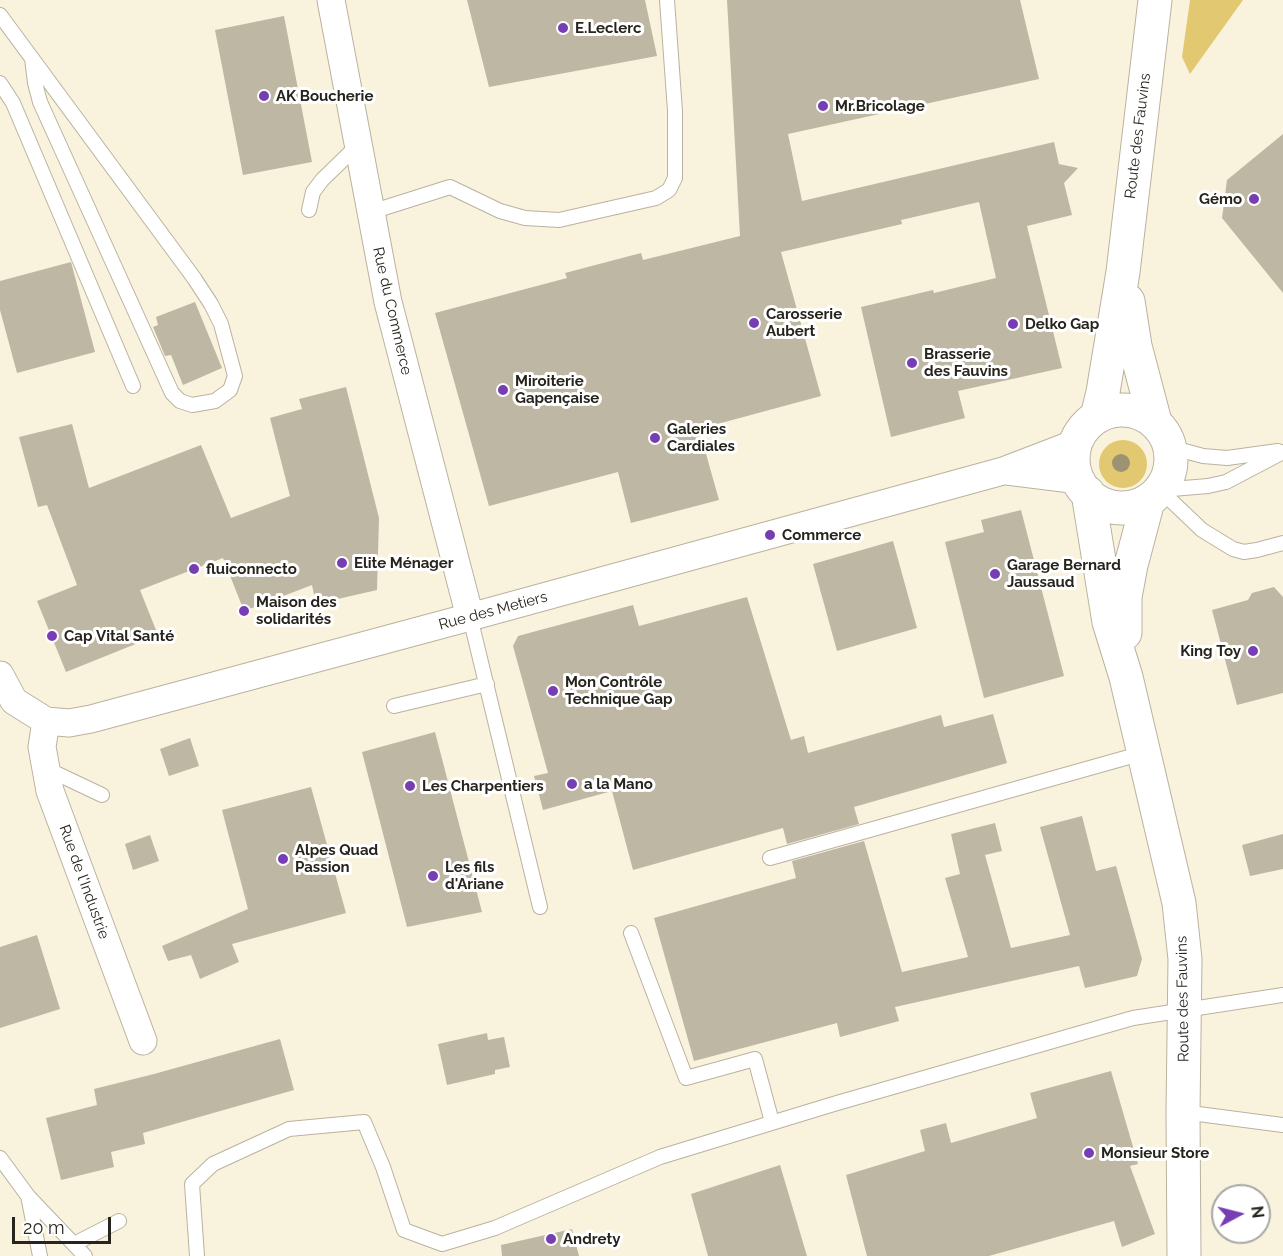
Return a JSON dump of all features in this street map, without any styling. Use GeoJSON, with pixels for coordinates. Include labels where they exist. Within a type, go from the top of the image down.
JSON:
{"type":"FeatureCollection","features":[{"type":"Feature","properties":{"kind":"street","name":"Rue du Commerce"},"geometry":{"type":"LineString","coordinates":[[331,0],[388,302],[470,617]]}},
{"type":"Feature","properties":{"kind":"street","name":"Route des Fauvins"},"geometry":{"type":"LineString","coordinates":[[1096,417],[1103,392],[1123,272],[1155,0]]}},
{"type":"Feature","properties":{"kind":"street","name":"Route des Fauvins"},"geometry":{"type":"LineString","coordinates":[[1123,272],[1135,346],[1162,434]]}},
{"type":"Feature","properties":{"kind":"street"},"geometry":{"type":"LineString","coordinates":[[1126,410],[1141,414],[1162,434],[1171,457],[1169,474],[1154,495],[1132,507],[1116,508],[1101,503],[1084,487],[1075,470],[1076,443],[1081,433],[1096,417],[1111,411],[1126,410]]}},
{"type":"Feature","properties":{"kind":"street","name":"Rue des Metiers"},"geometry":{"type":"LineString","coordinates":[[46,721],[69,723],[91,718],[470,617],[1003,471],[1076,443]]}},
{"type":"Feature","properties":{"kind":"street","name":"Rue des Metiers"},"geometry":{"type":"LineString","coordinates":[[1003,471],[1084,487]]}},
{"type":"Feature","properties":{"kind":"street","name":"Route des Fauvins"},"geometry":{"type":"LineString","coordinates":[[1084,487],[1109,622],[1126,677],[1179,903],[1185,959],[1184,1256]]}},
{"type":"Feature","properties":{"kind":"street","name":"Route des Fauvins"},"geometry":{"type":"LineString","coordinates":[[1126,677],[1125,597],[1131,565],[1154,495]]}},
{"type":"Feature","properties":{"kind":"street"},"geometry":{"type":"LineString","coordinates":[[0,675],[14,701],[46,721]]}},
{"type":"Feature","properties":{"kind":"street","name":"Rue de l'Industrie"},"geometry":{"type":"LineString","coordinates":[[46,721],[42,747],[50,791],[143,1041]]}},
{"type":"Feature","properties":{"kind":"lane"},"geometry":{"type":"LineString","coordinates":[[370,212],[450,187],[500,211],[525,218],[559,220],[656,198],[669,190],[675,178],[675,111],[667,0]]}},
{"type":"Feature","properties":{"kind":"lane"},"geometry":{"type":"LineString","coordinates":[[0,15],[32,58],[211,304],[221,324],[235,376],[230,390],[215,401],[192,405],[180,400],[172,393],[40,102],[32,58]]}},
{"type":"Feature","properties":{"kind":"lane"},"geometry":{"type":"LineString","coordinates":[[0,83],[13,103],[133,386]]}},
{"type":"Feature","properties":{"kind":"lane"},"geometry":{"type":"LineString","coordinates":[[309,210],[313,192],[322,180],[358,145]]}},
{"type":"Feature","properties":{"kind":"lane"},"geometry":{"type":"LineString","coordinates":[[1162,434],[1203,456],[1227,458],[1283,451]]}},
{"type":"Feature","properties":{"kind":"lane"},"geometry":{"type":"LineString","coordinates":[[1154,495],[1226,482],[1283,451]]}},
{"type":"Feature","properties":{"kind":"lane"},"geometry":{"type":"LineString","coordinates":[[1154,495],[1224,545],[1244,552],[1277,544],[1283,554]]}},
{"type":"Feature","properties":{"kind":"lane"},"geometry":{"type":"LineString","coordinates":[[470,617],[540,907]]}},
{"type":"Feature","properties":{"kind":"lane"},"geometry":{"type":"LineString","coordinates":[[394,706],[487,684]]}},
{"type":"Feature","properties":{"kind":"lane"},"geometry":{"type":"LineString","coordinates":[[770,858],[1143,753]]}},
{"type":"Feature","properties":{"kind":"lane"},"geometry":{"type":"LineString","coordinates":[[45,768],[102,795]]}},
{"type":"Feature","properties":{"kind":"lane"},"geometry":{"type":"LineString","coordinates":[[631,933],[686,1078],[755,1059],[772,1122]]}},
{"type":"Feature","properties":{"kind":"lane"},"geometry":{"type":"LineString","coordinates":[[197,1256],[192,1184],[213,1164],[289,1129],[364,1122],[383,1167],[404,1230],[442,1244],[495,1228],[660,1157],[772,1122],[1133,1018],[1283,995]]}},
{"type":"Feature","properties":{"kind":"lane"},"geometry":{"type":"LineString","coordinates":[[1183,1112],[1283,1125]]}},
{"type":"Feature","properties":{"kind":"lane"},"geometry":{"type":"LineString","coordinates":[[0,1158],[28,1196],[85,1256]]}},
{"type":"Feature","properties":{"kind":"lane"},"geometry":{"type":"LineString","coordinates":[[28,1196],[40,1256]]}},
{"type":"Feature","properties":{"kind":"lane"},"geometry":{"type":"LineString","coordinates":[[75,1244],[119,1221]]}},
{"type":"Feature","properties":{"kind":"shaded area"},"geometry":{"type":"Polygon","coordinates":[[[1190,0],[1243,0],[1190,74],[1182,57],[1190,0]]]}},
{"type":"Feature","properties":{"kind":"shaded area"},"geometry":{"type":"Polygon","coordinates":[[[1123,440],[1140,447],[1147,464],[1140,481],[1123,488],[1106,481],[1099,464],[1106,447],[1123,440]]]}},
{"type":"Feature","properties":{"kind":"building","name":"E.Leclerc"},"geometry":{"type":"Polygon","coordinates":[[[467,0],[645,0],[657,56],[489,87],[467,0]]]}},
{"type":"Feature","properties":{"kind":"building"},"geometry":{"type":"Polygon","coordinates":[[[727,0],[1020,0],[1039,79],[788,134],[802,201],[1054,142],[1059,164],[1078,168],[1064,183],[1072,215],[1027,226],[1062,368],[958,391],[965,418],[891,437],[861,307],[996,278],[979,202],[901,220],[902,224],[781,252],[821,396],[699,429],[719,500],[631,523],[618,472],[489,506],[435,313],[567,278],[565,273],[641,253],[643,260],[740,236],[727,0]]]}},
{"type":"Feature","properties":{"kind":"building","name":"AK Boucherie"},"geometry":{"type":"Polygon","coordinates":[[[284,16],[312,162],[243,175],[215,30],[284,16]]]}},
{"type":"Feature","properties":{"kind":"building","name":"Gémo"},"geometry":{"type":"Polygon","coordinates":[[[1283,134],[1283,293],[1222,218],[1227,180],[1283,134]]]}},
{"type":"Feature","properties":{"kind":"building"},"geometry":{"type":"Polygon","coordinates":[[[71,262],[95,352],[17,373],[0,310],[0,281],[71,262]]]}},
{"type":"Feature","properties":{"kind":"building"},"geometry":{"type":"Polygon","coordinates":[[[195,302],[222,368],[183,385],[171,355],[165,356],[153,327],[158,325],[156,317],[195,302]]]}},
{"type":"Feature","properties":{"kind":"building"},"geometry":{"type":"Polygon","coordinates":[[[346,387],[379,518],[377,590],[316,604],[312,585],[244,611],[223,558],[140,590],[158,635],[66,672],[37,601],[77,585],[47,505],[38,507],[19,437],[72,424],[89,488],[201,445],[231,518],[290,496],[270,418],[302,409],[299,399],[346,387]]]}},
{"type":"Feature","properties":{"kind":"building","name":"Garage Bernard Jaussaud"},"geometry":{"type":"Polygon","coordinates":[[[1021,510],[1064,676],[984,698],[945,542],[984,532],[981,520],[1021,510]]]}},
{"type":"Feature","properties":{"kind":"building"},"geometry":{"type":"Polygon","coordinates":[[[893,541],[917,628],[837,651],[813,564],[893,541]]]}},
{"type":"Feature","properties":{"kind":"building","name":"King Toy"},"geometry":{"type":"Polygon","coordinates":[[[1274,587],[1283,597],[1283,693],[1237,705],[1212,610],[1248,600],[1252,593],[1274,587]]]}},
{"type":"Feature","properties":{"kind":"building"},"geometry":{"type":"Polygon","coordinates":[[[747,597],[791,740],[804,736],[808,753],[941,715],[944,727],[993,714],[1007,763],[854,807],[859,824],[787,844],[783,828],[633,870],[612,791],[543,810],[534,776],[548,773],[513,646],[518,636],[633,605],[639,626],[747,597]]]}},
{"type":"Feature","properties":{"kind":"building"},"geometry":{"type":"Polygon","coordinates":[[[435,732],[482,912],[407,927],[362,752],[435,732]]]}},
{"type":"Feature","properties":{"kind":"building"},"geometry":{"type":"Polygon","coordinates":[[[190,738],[199,766],[169,776],[160,749],[190,738]]]}},
{"type":"Feature","properties":{"kind":"building","name":"Alpes Quad Passion"},"geometry":{"type":"Polygon","coordinates":[[[311,787],[346,913],[232,944],[239,962],[200,979],[191,955],[168,961],[162,946],[248,909],[222,810],[311,787]]]}},
{"type":"Feature","properties":{"kind":"building"},"geometry":{"type":"Polygon","coordinates":[[[1082,816],[1096,871],[1116,866],[1142,959],[1137,976],[1085,988],[1079,966],[895,1007],[899,1021],[840,1037],[837,1023],[694,1061],[654,918],[796,878],[792,861],[864,841],[902,972],[968,957],[945,878],[960,874],[951,834],[995,823],[1002,851],[985,855],[1011,948],[1070,935],[1040,827],[1082,816]]]}},
{"type":"Feature","properties":{"kind":"building"},"geometry":{"type":"Polygon","coordinates":[[[1283,834],[1283,869],[1250,876],[1242,845],[1283,834]]]}},
{"type":"Feature","properties":{"kind":"building"},"geometry":{"type":"Polygon","coordinates":[[[150,835],[159,861],[133,870],[125,844],[150,835]]]}},
{"type":"Feature","properties":{"kind":"building"},"geometry":{"type":"Polygon","coordinates":[[[37,935],[60,1009],[0,1028],[0,947],[37,935]]]}},
{"type":"Feature","properties":{"kind":"building"},"geometry":{"type":"Polygon","coordinates":[[[487,1033],[488,1040],[504,1037],[510,1067],[495,1070],[495,1074],[447,1085],[438,1044],[487,1033]]]}},
{"type":"Feature","properties":{"kind":"building"},"geometry":{"type":"Polygon","coordinates":[[[280,1039],[294,1090],[143,1133],[145,1144],[111,1152],[114,1167],[61,1180],[46,1118],[97,1105],[94,1089],[280,1039]]]}},
{"type":"Feature","properties":{"kind":"building"},"geometry":{"type":"Polygon","coordinates":[[[1111,1071],[1138,1164],[1130,1166],[1155,1234],[1122,1247],[1114,1221],[989,1256],[867,1256],[846,1175],[925,1151],[920,1130],[946,1123],[951,1143],[1037,1118],[1030,1093],[1111,1071]]]}},
{"type":"Feature","properties":{"kind":"building"},"geometry":{"type":"Polygon","coordinates":[[[780,1165],[807,1256],[708,1256],[691,1194],[780,1165]]]}},
{"type":"Feature","properties":{"kind":"building","name":"Andrety"},"geometry":{"type":"Polygon","coordinates":[[[572,1229],[579,1256],[502,1256],[501,1245],[572,1229]]]}},
{"type":"Feature","properties":{"kind":"place","name":"E.Leclerc"},"geometry":{"type":"Point","coordinates":[563,28]}},
{"type":"Feature","properties":{"kind":"place","name":"AK Boucherie"},"geometry":{"type":"Point","coordinates":[264,96]}},
{"type":"Feature","properties":{"kind":"place","name":"Mr.Bricolage"},"geometry":{"type":"Point","coordinates":[823,106]}},
{"type":"Feature","properties":{"kind":"place","name":"Gémo"},"geometry":{"type":"Point","coordinates":[1254,199]}},
{"type":"Feature","properties":{"kind":"place","name":"Carosserie Aubert"},"geometry":{"type":"Point","coordinates":[754,323]}},
{"type":"Feature","properties":{"kind":"place","name":"Delko Gap"},"geometry":{"type":"Point","coordinates":[1013,324]}},
{"type":"Feature","properties":{"kind":"place","name":"Brasserie des Fauvins"},"geometry":{"type":"Point","coordinates":[912,363]}},
{"type":"Feature","properties":{"kind":"place","name":"Miroiterie Gapençaise"},"geometry":{"type":"Point","coordinates":[503,390]}},
{"type":"Feature","properties":{"kind":"place","name":"Galeries Cardiales"},"geometry":{"type":"Point","coordinates":[655,438]}},
{"type":"Feature","properties":{"kind":"place","name":"Commerce"},"geometry":{"type":"Point","coordinates":[770,535]}},
{"type":"Feature","properties":{"kind":"place","name":"Elite Ménager"},"geometry":{"type":"Point","coordinates":[342,563]}},
{"type":"Feature","properties":{"kind":"place","name":"fluiconnecto"},"geometry":{"type":"Point","coordinates":[194,569]}},
{"type":"Feature","properties":{"kind":"place","name":"Garage Bernard Jaussaud"},"geometry":{"type":"Point","coordinates":[995,574]}},
{"type":"Feature","properties":{"kind":"place","name":"Maison des solidarités"},"geometry":{"type":"Point","coordinates":[244,611]}},
{"type":"Feature","properties":{"kind":"place","name":"Cap Vital Santé"},"geometry":{"type":"Point","coordinates":[52,636]}},
{"type":"Feature","properties":{"kind":"place","name":"King Toy"},"geometry":{"type":"Point","coordinates":[1253,651]}},
{"type":"Feature","properties":{"kind":"place","name":"Mon Contrôle Technique Gap"},"geometry":{"type":"Point","coordinates":[553,691]}},
{"type":"Feature","properties":{"kind":"place","name":"a la Mano"},"geometry":{"type":"Point","coordinates":[572,784]}},
{"type":"Feature","properties":{"kind":"place","name":"Les Charpentiers"},"geometry":{"type":"Point","coordinates":[410,786]}},
{"type":"Feature","properties":{"kind":"place","name":"Alpes Quad Passion"},"geometry":{"type":"Point","coordinates":[283,859]}},
{"type":"Feature","properties":{"kind":"place","name":"Les fils d'Ariane"},"geometry":{"type":"Point","coordinates":[433,876]}},
{"type":"Feature","properties":{"kind":"place","name":"Monsieur Store"},"geometry":{"type":"Point","coordinates":[1089,1153]}},
{"type":"Feature","properties":{"kind":"place","name":"Andrety"},"geometry":{"type":"Point","coordinates":[551,1239]}}]}
